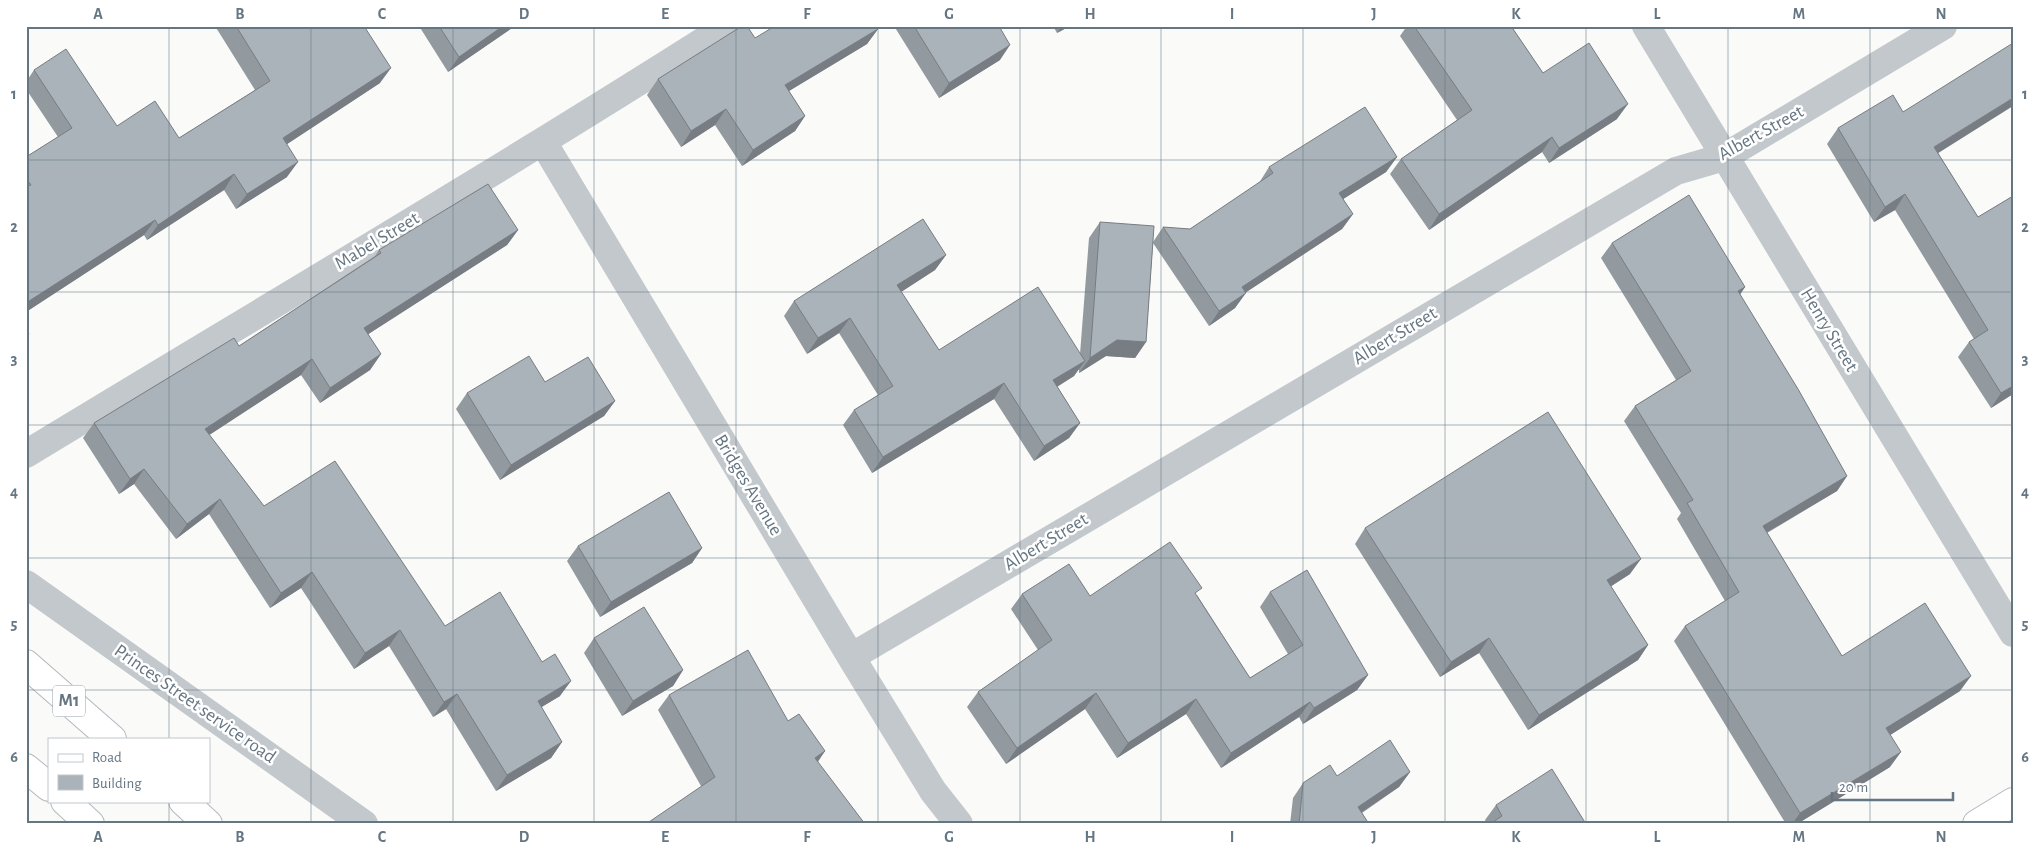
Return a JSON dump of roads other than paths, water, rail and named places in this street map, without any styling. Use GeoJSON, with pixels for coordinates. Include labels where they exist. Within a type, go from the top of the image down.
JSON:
{"type":"FeatureCollection","features":[{"type":"Feature","properties":{"kind":"main road","name":"M1"},"geometry":{"type":"LineString","coordinates":[[26,664],[111,738]]}},
{"type":"Feature","properties":{"kind":"main road"},"geometry":{"type":"LineString","coordinates":[[26,768],[48,786]]}},
{"type":"Feature","properties":{"kind":"main road"},"geometry":{"type":"LineString","coordinates":[[66,802],[90,824]]}},
{"type":"Feature","properties":{"kind":"main road"},"geometry":{"type":"LineString","coordinates":[[184,802],[208,824]]}},
{"type":"Feature","properties":{"kind":"main road"},"geometry":{"type":"LineString","coordinates":[[1977,824],[2013,802]]}},
{"type":"Feature","properties":{"kind":"street","name":"Mabel Street"},"geometry":{"type":"LineString","coordinates":[[26,454],[412,219],[543,142],[727,26]]}},
{"type":"Feature","properties":{"kind":"street","name":"Henry Street"},"geometry":{"type":"LineString","coordinates":[[1646,26],[2013,633]]}},
{"type":"Feature","properties":{"kind":"street","name":"Albert Street"},"geometry":{"type":"LineString","coordinates":[[851,657],[1676,171],[1724,157],[1944,26]]}},
{"type":"Feature","properties":{"kind":"street","name":"Bridges Avenue"},"geometry":{"type":"LineString","coordinates":[[543,142],[851,657],[934,791],[959,824]]}},
{"type":"Feature","properties":{"kind":"street","name":"Princes Street service road"},"geometry":{"type":"LineString","coordinates":[[26,584],[364,824]]}}]}
